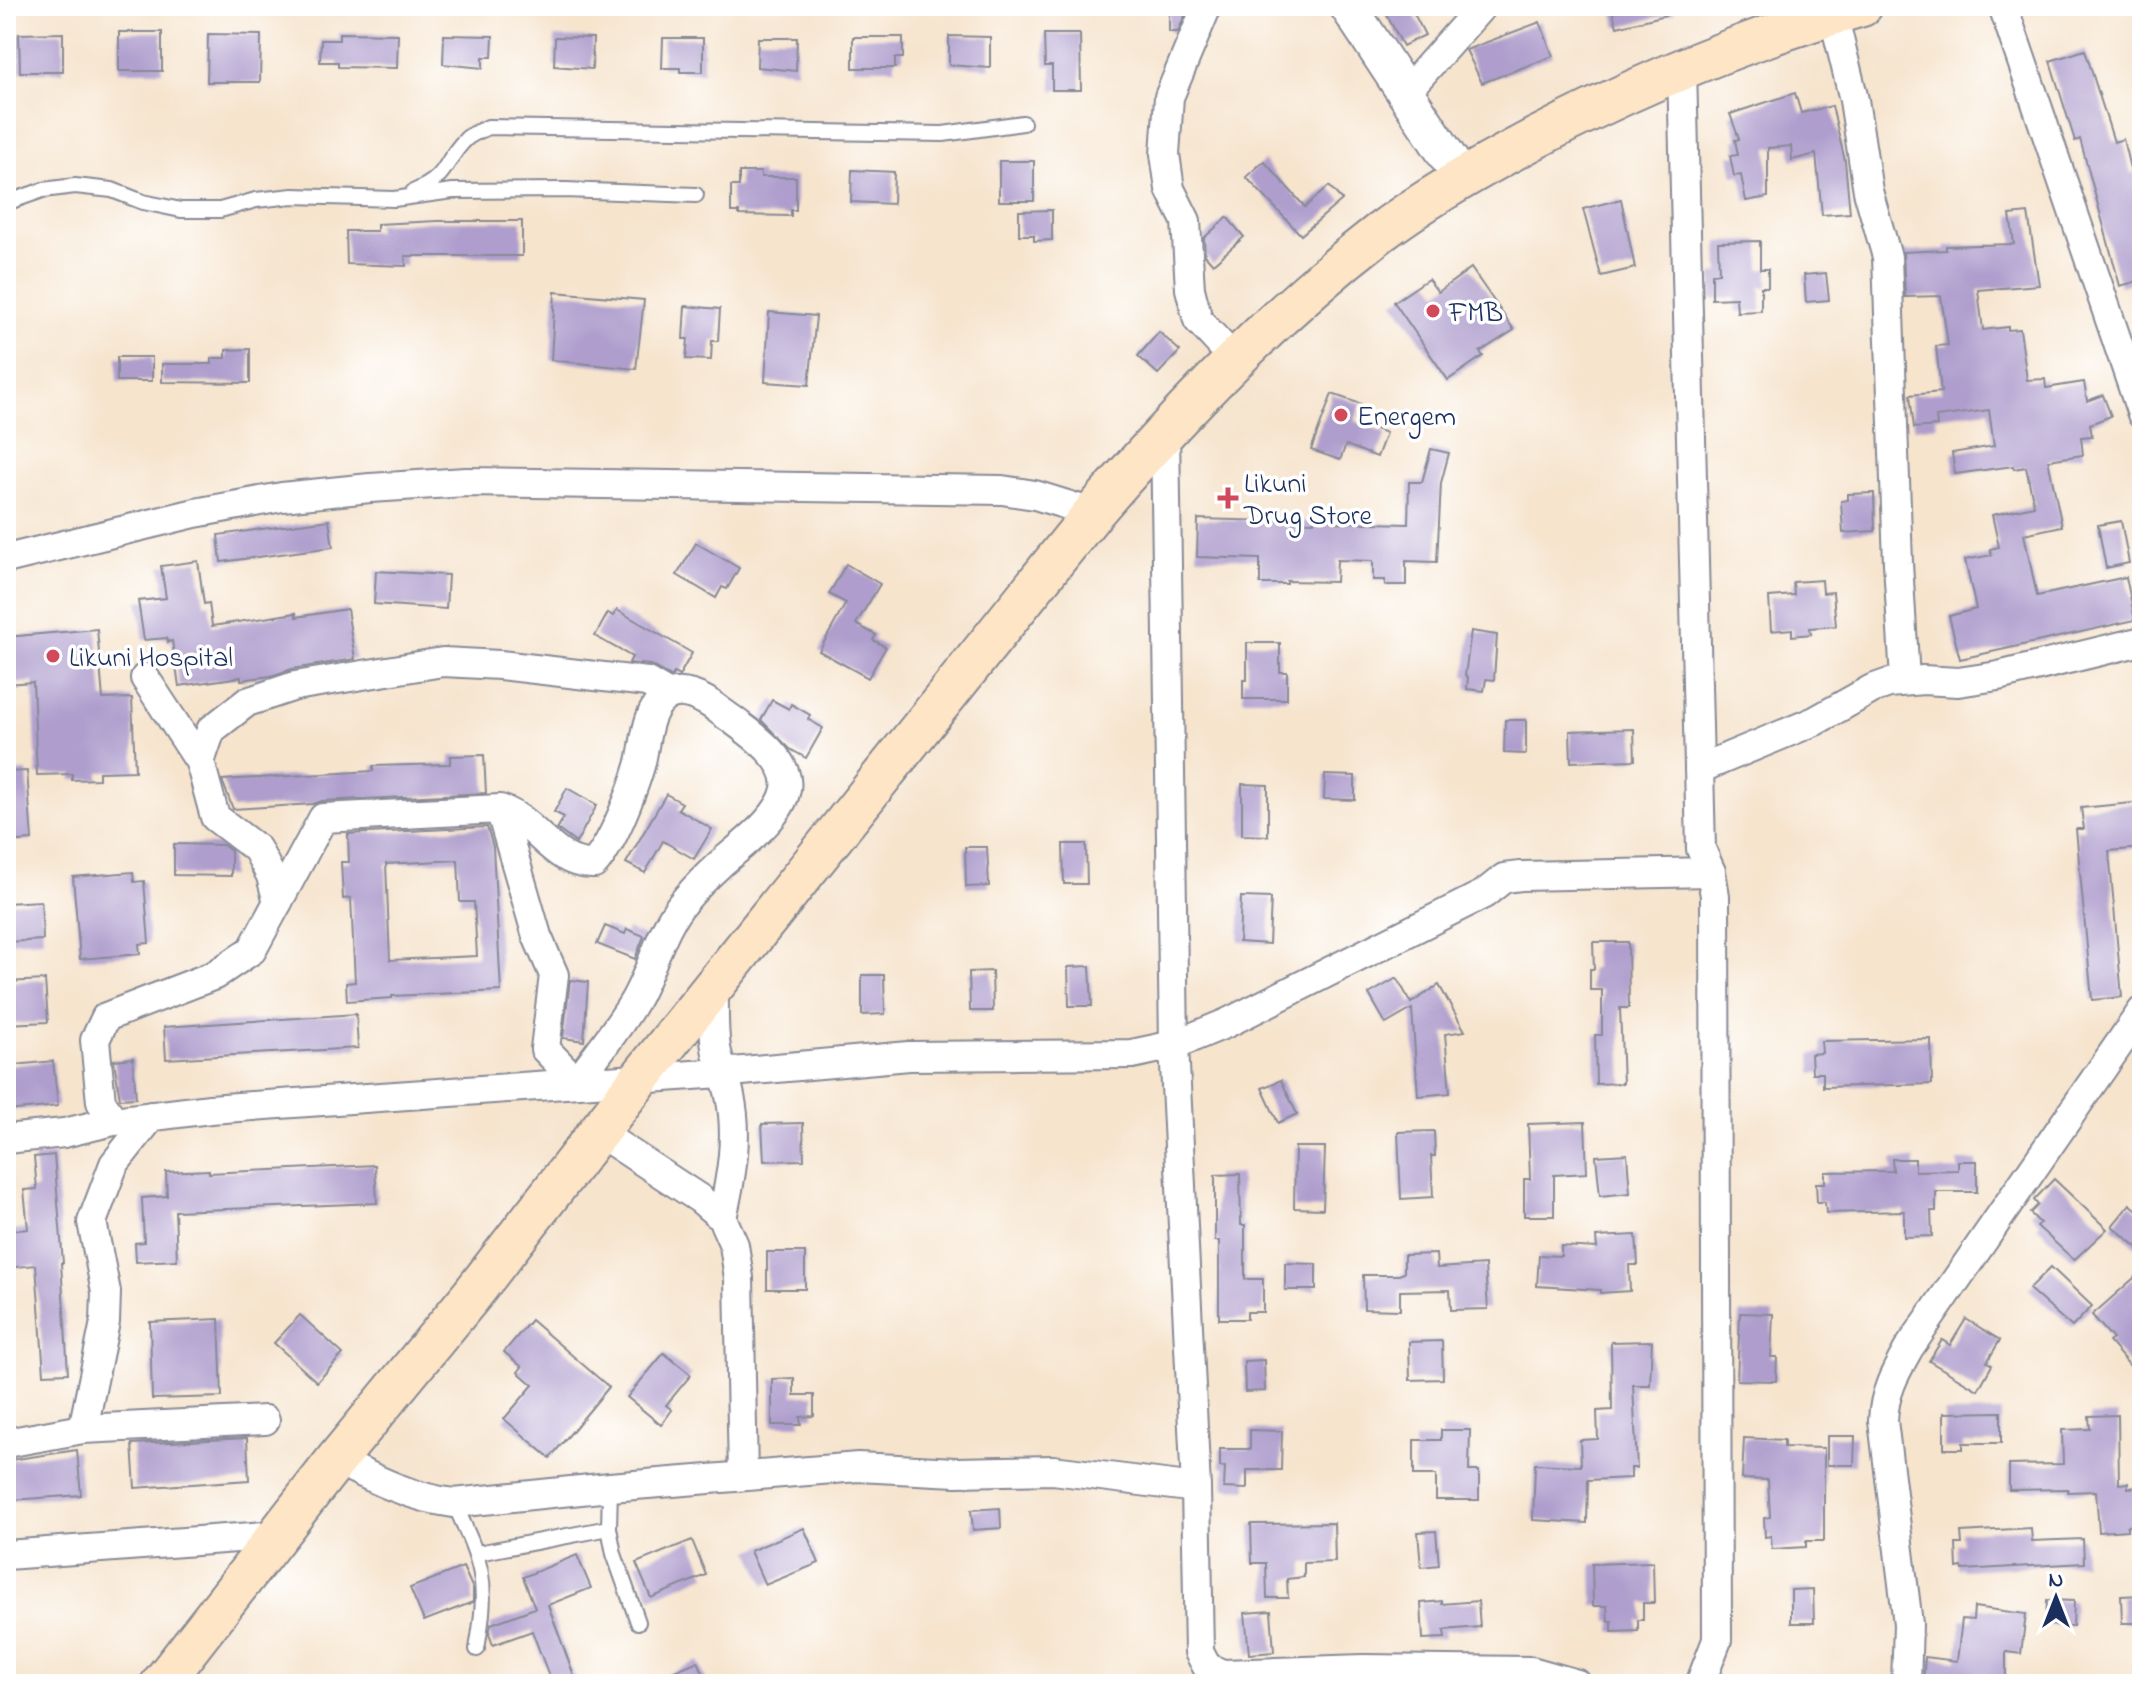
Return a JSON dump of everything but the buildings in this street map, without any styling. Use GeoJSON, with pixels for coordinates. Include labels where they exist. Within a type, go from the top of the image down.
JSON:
{"type":"FeatureCollection","features":[{"type":"Feature","properties":{"kind":"main road"},"geometry":{"type":"LineString","coordinates":[[161,1684],[336,1460],[471,1296],[640,1078],[1093,513],[1165,429],[1271,324],[1378,234],[1461,177],[1567,122],[1682,68],[1848,10]]}},
{"type":"Feature","properties":{"kind":"street"},"geometry":{"type":"LineString","coordinates":[[1207,6],[1169,97],[1165,154],[1170,189],[1186,221],[1190,289],[1198,320],[1235,360]]}},
{"type":"Feature","properties":{"kind":"street"},"geometry":{"type":"LineString","coordinates":[[1348,6],[1461,177]]}},
{"type":"Feature","properties":{"kind":"street"},"geometry":{"type":"LineString","coordinates":[[1404,94],[1482,6]]}},
{"type":"Feature","properties":{"kind":"street"},"geometry":{"type":"LineString","coordinates":[[2003,6],[2142,414]]}},
{"type":"Feature","properties":{"kind":"street"},"geometry":{"type":"LineString","coordinates":[[1848,10],[1854,100],[1868,191],[1887,257],[1905,680]]}},
{"type":"Feature","properties":{"kind":"street"},"geometry":{"type":"LineString","coordinates":[[1682,68],[1701,849],[1711,872],[1715,896],[1717,1640],[1700,1684]]}},
{"type":"Feature","properties":{"kind":"street"},"geometry":{"type":"LineString","coordinates":[[1165,429],[1174,1045],[1196,1488],[1200,1684]]}},
{"type":"Feature","properties":{"kind":"street"},"geometry":{"type":"LineString","coordinates":[[6,559],[107,532],[268,500],[370,488],[466,482],[1002,490],[1035,495],[1093,513]]}},
{"type":"Feature","properties":{"kind":"street"},"geometry":{"type":"LineString","coordinates":[[1699,769],[1815,721],[1872,689],[1905,680],[1958,682],[1998,676],[2142,641]]}},
{"type":"Feature","properties":{"kind":"street"},"geometry":{"type":"LineString","coordinates":[[200,762],[211,730],[247,702],[295,686],[443,662],[500,665],[647,682],[669,695]]}},
{"type":"Feature","properties":{"kind":"street"},"geometry":{"type":"LineString","coordinates":[[145,678],[200,762],[215,817],[257,849],[271,876],[278,902]]}},
{"type":"Feature","properties":{"kind":"street"},"geometry":{"type":"LineString","coordinates":[[114,1121],[101,1102],[95,1040],[106,1017],[215,975],[252,950],[323,818],[500,809],[516,814],[562,856],[579,864],[594,864],[605,852],[639,767],[652,713],[660,701],[669,695],[682,693],[697,696],[777,756],[785,772],[786,790],[778,806],[749,842],[720,864],[683,902],[658,944],[634,1002],[577,1082]]}},
{"type":"Feature","properties":{"kind":"street"},"geometry":{"type":"LineString","coordinates":[[500,809],[537,936],[554,975],[545,1049],[577,1082]]}},
{"type":"Feature","properties":{"kind":"street"},"geometry":{"type":"LineString","coordinates":[[6,1139],[64,1133],[152,1116],[909,1056],[1132,1054],[1174,1045],[1227,1023],[1484,894],[1504,878],[1711,872]]}},
{"type":"Feature","properties":{"kind":"street"},"geometry":{"type":"LineString","coordinates":[[714,987],[716,1046],[721,1073],[730,1096],[733,1150],[731,1179],[722,1218]]}},
{"type":"Feature","properties":{"kind":"street"},"geometry":{"type":"LineString","coordinates":[[1906,1684],[1908,1624],[1883,1421],[1884,1400],[1890,1382],[1909,1348],[2142,1011]]}},
{"type":"Feature","properties":{"kind":"street"},"geometry":{"type":"LineString","coordinates":[[83,1429],[105,1322],[106,1292],[92,1222],[114,1164],[152,1116]]}},
{"type":"Feature","properties":{"kind":"street"},"geometry":{"type":"LineString","coordinates":[[598,1132],[700,1199],[722,1218],[734,1245],[739,1278],[743,1476]]}},
{"type":"Feature","properties":{"kind":"street"},"geometry":{"type":"LineString","coordinates":[[6,1443],[83,1429],[265,1420]]}},
{"type":"Feature","properties":{"kind":"street"},"geometry":{"type":"LineString","coordinates":[[336,1460],[431,1501],[454,1503],[858,1467],[956,1472],[1053,1470],[1196,1488]]}},
{"type":"Feature","properties":{"kind":"street"},"geometry":{"type":"LineString","coordinates":[[6,1555],[278,1535]]}},
{"type":"Feature","properties":{"kind":"street"},"geometry":{"type":"LineString","coordinates":[[1199,1652],[1207,1667],[1222,1674],[1363,1669],[1531,1671],[1577,1684]]}},
{"type":"Feature","properties":{"kind":"lane"},"geometry":{"type":"LineString","coordinates":[[394,199],[430,185],[447,170],[468,137],[488,127],[943,134],[1023,123]]}},
{"type":"Feature","properties":{"kind":"lane"},"geometry":{"type":"LineString","coordinates":[[6,203],[43,190],[75,186],[112,190],[143,202],[181,210],[220,210],[256,200],[293,196],[394,199],[453,191],[696,195]]}},
{"type":"Feature","properties":{"kind":"lane"},"geometry":{"type":"LineString","coordinates":[[610,1487],[609,1528],[614,1554],[638,1622]]}},
{"type":"Feature","properties":{"kind":"lane"},"geometry":{"type":"LineString","coordinates":[[454,1503],[478,1553],[484,1581],[477,1649]]}},
{"type":"Feature","properties":{"kind":"lane"},"geometry":{"type":"LineString","coordinates":[[478,1553],[609,1528]]}},
{"type":"Feature","properties":{"kind":"place","name":"FMB"},"geometry":{"type":"Point","coordinates":[1433,311]}},
{"type":"Feature","properties":{"kind":"place","name":"Energem"},"geometry":{"type":"Point","coordinates":[1341,415]}},
{"type":"Feature","properties":{"kind":"place","name":"Likuni Drug Store"},"geometry":{"type":"Point","coordinates":[1228,498]}},
{"type":"Feature","properties":{"kind":"place","name":"Likuni Hospital"},"geometry":{"type":"Point","coordinates":[53,656]}}]}
